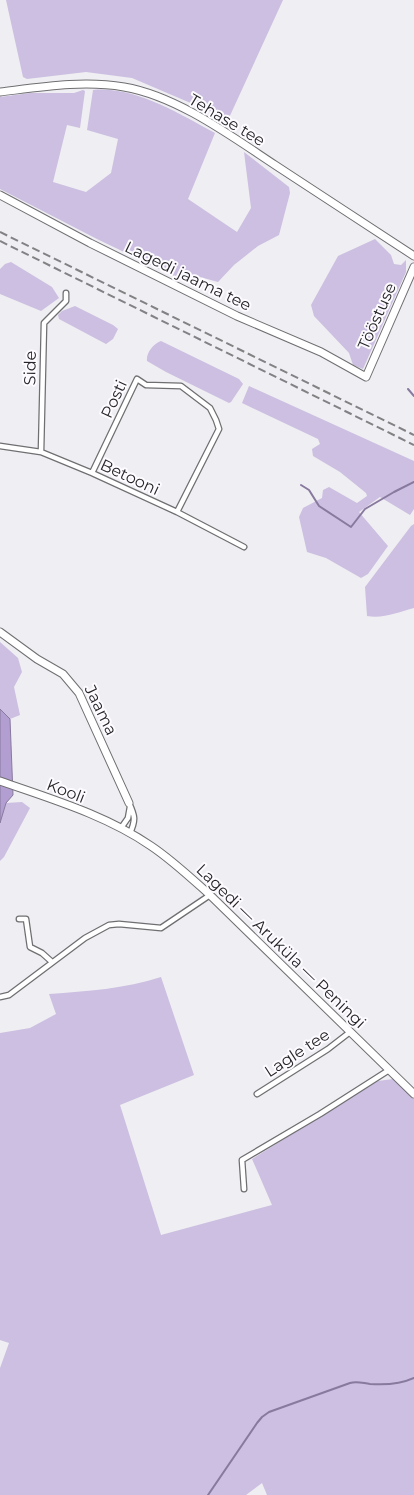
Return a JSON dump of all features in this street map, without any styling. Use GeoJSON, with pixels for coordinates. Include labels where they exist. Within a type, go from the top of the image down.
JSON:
{"type":"FeatureCollection","features":[{"type":"Feature","properties":{"kind":"street","name":"Tehase tee"},"geometry":{"type":"LineString","coordinates":[[0,92],[89,84],[127,88],[155,96],[188,111],[232,137],[414,256]]}},
{"type":"Feature","properties":{"kind":"street","name":"Lagedi jaama tee"},"geometry":{"type":"LineString","coordinates":[[0,195],[90,243],[236,316],[321,352],[366,377]]}},
{"type":"Feature","properties":{"kind":"street","name":"Tööstuse"},"geometry":{"type":"LineString","coordinates":[[366,377],[414,267]]}},
{"type":"Feature","properties":{"kind":"street","name":"Side"},"geometry":{"type":"LineString","coordinates":[[42,452],[44,323],[66,301],[66,293]]}},
{"type":"Feature","properties":{"kind":"street","name":"Posti"},"geometry":{"type":"LineString","coordinates":[[92,473],[137,379],[146,385],[181,386],[210,408],[218,429],[177,512]]}},
{"type":"Feature","properties":{"kind":"street","name":"Betooni"},"geometry":{"type":"LineString","coordinates":[[0,446],[42,452],[177,512],[244,547]]}},
{"type":"Feature","properties":{"kind":"street","name":"Jaama"},"geometry":{"type":"LineString","coordinates":[[0,632],[37,659],[63,674],[79,693],[134,813],[135,823],[130,833]]}},
{"type":"Feature","properties":{"kind":"street","name":"Kooli"},"geometry":{"type":"LineString","coordinates":[[0,781],[65,804],[121,828]]}},
{"type":"Feature","properties":{"kind":"street"},"geometry":{"type":"LineString","coordinates":[[121,828],[128,818],[129,804]]}},
{"type":"Feature","properties":{"kind":"street","name":"Lagedi — Aruküla — Peningi"},"geometry":{"type":"LineString","coordinates":[[121,828],[150,845],[210,895],[414,1094]]}},
{"type":"Feature","properties":{"kind":"street"},"geometry":{"type":"LineString","coordinates":[[0,997],[8,995],[85,938],[109,925],[119,924],[161,928],[210,895]]}},
{"type":"Feature","properties":{"kind":"street"},"geometry":{"type":"LineString","coordinates":[[19,919],[26,919],[30,946],[42,952],[52,962]]}},
{"type":"Feature","properties":{"kind":"street","name":"Lagle tee"},"geometry":{"type":"LineString","coordinates":[[257,1094],[328,1050],[350,1032]]}},
{"type":"Feature","properties":{"kind":"street"},"geometry":{"type":"LineString","coordinates":[[244,1189],[242,1160],[389,1070]]}},
{"type":"Feature","properties":{"kind":"shaded area"},"geometry":{"type":"Polygon","coordinates":[[[6,0],[283,0],[228,120],[132,78],[86,72],[27,79],[23,77],[6,0]]]}},
{"type":"Feature","properties":{"kind":"shaded area"},"geometry":{"type":"Polygon","coordinates":[[[93,90],[125,92],[172,110],[215,133],[188,199],[237,232],[251,208],[244,152],[289,187],[290,193],[279,235],[258,246],[234,265],[218,282],[200,277],[197,287],[97,239],[0,189],[0,97],[30,93],[74,93],[85,91],[80,128],[67,125],[53,182],[86,192],[111,173],[118,139],[87,130],[93,90]]]}},
{"type":"Feature","properties":{"kind":"shaded area"},"geometry":{"type":"Polygon","coordinates":[[[375,239],[391,255],[394,264],[401,265],[406,260],[406,272],[363,369],[353,365],[349,353],[314,316],[311,305],[338,256],[375,239]]]}},
{"type":"Feature","properties":{"kind":"shaded area"},"geometry":{"type":"Polygon","coordinates":[[[11,262],[52,287],[59,298],[41,311],[0,294],[0,269],[5,264],[11,262]]]}},
{"type":"Feature","properties":{"kind":"shaded area"},"geometry":{"type":"Polygon","coordinates":[[[75,306],[118,329],[113,339],[106,344],[59,319],[58,315],[62,311],[75,306]]]}},
{"type":"Feature","properties":{"kind":"shaded area"},"geometry":{"type":"Polygon","coordinates":[[[161,341],[239,379],[243,384],[231,402],[229,403],[147,361],[151,349],[161,341]]]}},
{"type":"Feature","properties":{"kind":"shaded area"},"geometry":{"type":"Polygon","coordinates":[[[249,386],[414,461],[414,509],[410,515],[380,497],[359,512],[388,546],[368,574],[361,578],[326,558],[307,552],[299,517],[303,508],[322,498],[323,490],[329,487],[357,503],[367,496],[366,493],[340,472],[313,456],[312,449],[320,444],[318,439],[242,403],[249,386]]]}},
{"type":"Feature","properties":{"kind":"shaded area"},"geometry":{"type":"Polygon","coordinates":[[[414,524],[414,608],[385,616],[367,616],[365,587],[414,524]]]}},
{"type":"Feature","properties":{"kind":"shaded area"},"geometry":{"type":"Polygon","coordinates":[[[0,642],[18,658],[22,672],[14,687],[20,715],[10,719],[0,709],[0,642]]]}},
{"type":"Feature","properties":{"kind":"shaded area"},"geometry":{"type":"Polygon","coordinates":[[[0,709],[10,719],[13,795],[6,803],[0,823],[0,709]]]}},
{"type":"Feature","properties":{"kind":"shaded area"},"geometry":{"type":"Polygon","coordinates":[[[22,802],[30,808],[4,857],[0,861],[0,823],[6,803],[22,802]]]}},
{"type":"Feature","properties":{"kind":"shaded area"},"geometry":{"type":"Polygon","coordinates":[[[161,977],[194,1075],[120,1105],[161,1235],[272,1205],[252,1159],[378,1081],[393,1079],[414,1099],[414,1495],[267,1495],[262,1483],[246,1495],[0,1495],[0,1368],[9,1343],[0,1340],[0,1033],[30,1028],[56,1014],[49,994],[120,987],[161,977]]]}},
{"type":"Feature","properties":{"kind":"waterway"},"geometry":{"type":"LineString","coordinates":[[408,389],[414,396]]}},
{"type":"Feature","properties":{"kind":"waterway"},"geometry":{"type":"LineString","coordinates":[[301,485],[309,490],[319,506],[351,527],[365,509],[414,482]]}},
{"type":"Feature","properties":{"kind":"waterway"},"geometry":{"type":"LineString","coordinates":[[208,1495],[257,1423],[269,1412],[350,1383],[387,1384],[404,1382],[414,1378]]}},
{"type":"Feature","properties":{"kind":"railway"},"geometry":{"type":"LineString","coordinates":[[0,232],[414,435]]}},
{"type":"Feature","properties":{"kind":"railway"},"geometry":{"type":"LineString","coordinates":[[0,241],[414,445]]}}]}
